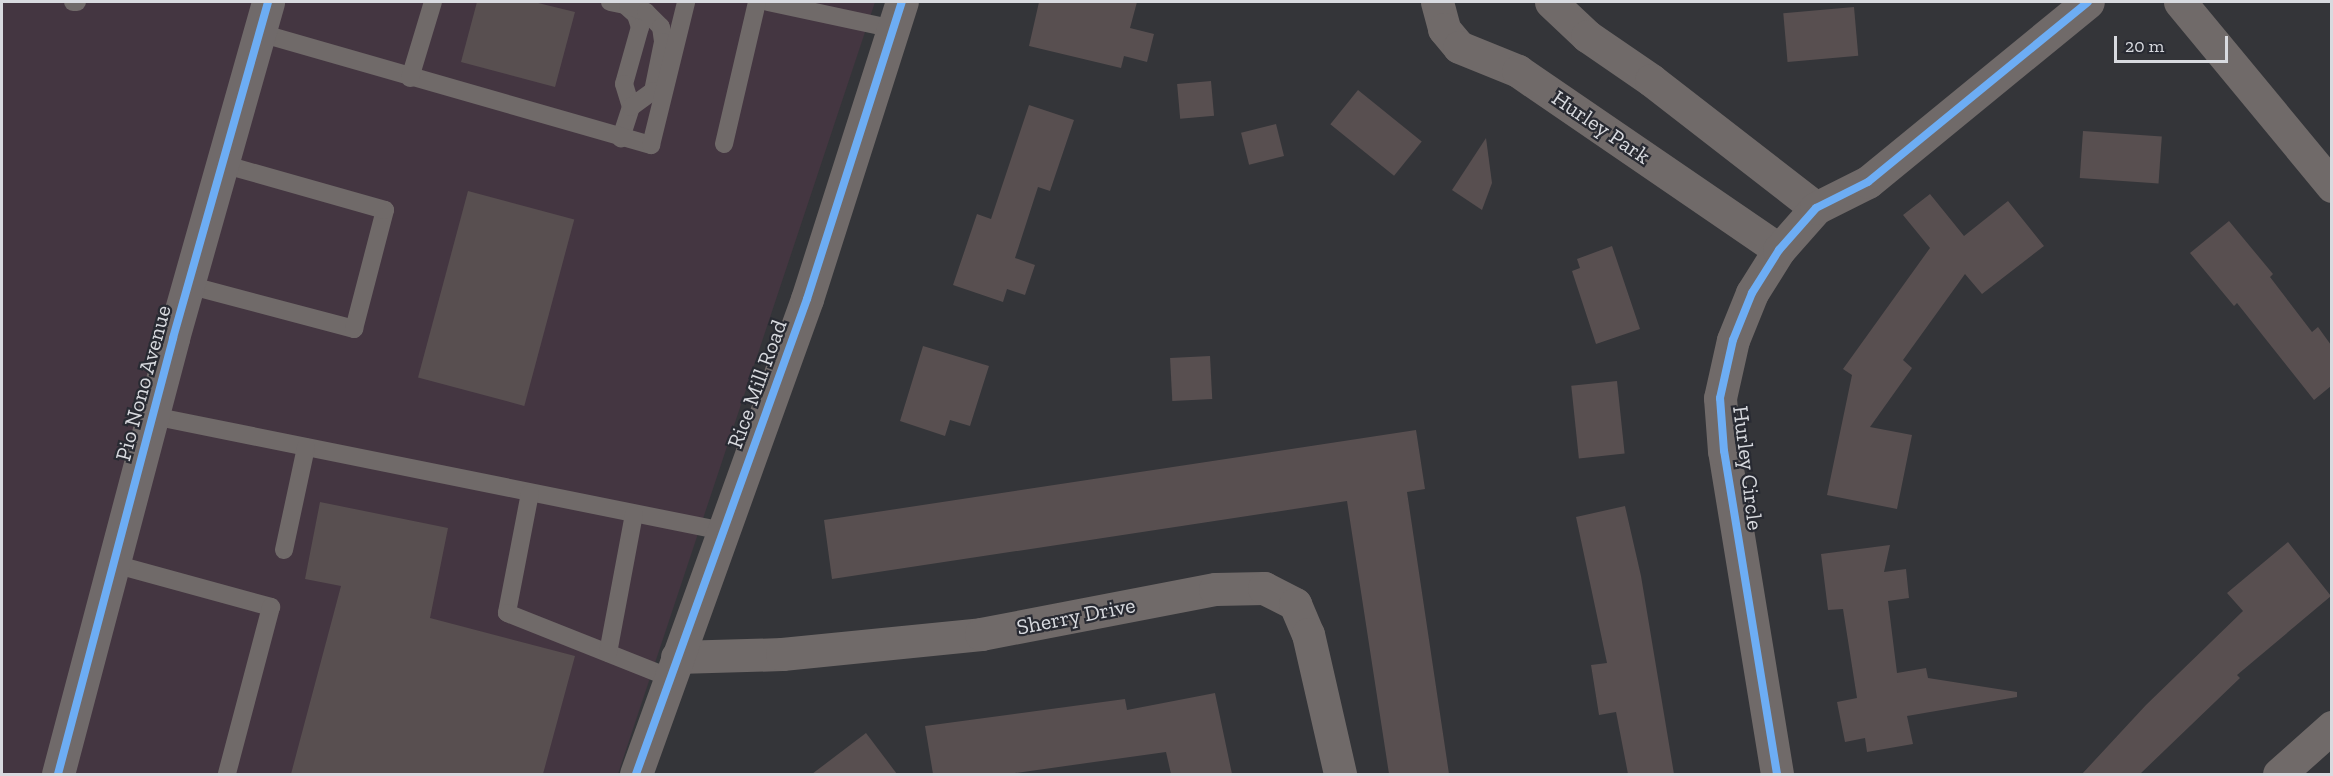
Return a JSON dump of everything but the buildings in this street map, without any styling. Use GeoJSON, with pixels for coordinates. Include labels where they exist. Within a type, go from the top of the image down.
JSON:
{"type":"FeatureCollection","features":[{"type":"Feature","properties":{"kind":"main road","name":"Pio Nono Avenue"},"geometry":{"type":"LineString","coordinates":[[58,774],[188,285],[268,2]]}},
{"type":"Feature","properties":{"kind":"street","name":"Hurley Park"},"geometry":{"type":"LineString","coordinates":[[1437,2],[1444,29],[1459,47],[1518,71],[1779,250]]}},
{"type":"Feature","properties":{"kind":"street"},"geometry":{"type":"LineString","coordinates":[[1551,2],[1587,36],[1651,80],[1816,208]]}},
{"type":"Feature","properties":{"kind":"street","name":"Hurley Circle"},"geometry":{"type":"LineString","coordinates":[[1777,774],[1724,451],[1720,398],[1733,340],[1752,293],[1779,250],[1816,208],[1868,182],[2088,2]]}},
{"type":"Feature","properties":{"kind":"street"},"geometry":{"type":"LineString","coordinates":[[2180,2],[2331,186]]}},
{"type":"Feature","properties":{"kind":"street","name":"Rice Mill Road"},"geometry":{"type":"LineString","coordinates":[[636,774],[807,299],[898,15]]}},
{"type":"Feature","properties":{"kind":"street","name":"Sherry Drive"},"geometry":{"type":"LineString","coordinates":[[673,668],[782,654],[981,634],[1215,589],[1264,588],[1294,604],[1308,634],[1340,774]]}},
{"type":"Feature","properties":{"kind":"street"},"geometry":{"type":"LineString","coordinates":[[2279,774],[2331,727]]}},
{"type":"Feature","properties":{"kind":"lane"},"geometry":{"type":"LineString","coordinates":[[410,78],[433,2]]}},
{"type":"Feature","properties":{"kind":"lane"},"geometry":{"type":"LineString","coordinates":[[260,33],[651,146],[686,2]]}},
{"type":"Feature","properties":{"kind":"lane"},"geometry":{"type":"LineString","coordinates":[[724,144],[757,2]]}},
{"type":"Feature","properties":{"kind":"lane"},"geometry":{"type":"LineString","coordinates":[[768,2],[898,15]]}},
{"type":"Feature","properties":{"kind":"lane"},"geometry":{"type":"LineString","coordinates":[[618,3],[636,15],[640,27],[624,84],[631,107],[621,138]]}},
{"type":"Feature","properties":{"kind":"lane"},"geometry":{"type":"LineString","coordinates":[[618,3],[646,12],[660,27],[663,42],[653,91],[631,107]]}},
{"type":"Feature","properties":{"kind":"lane"},"geometry":{"type":"LineString","coordinates":[[188,285],[354,329],[385,210],[222,164]]}},
{"type":"Feature","properties":{"kind":"lane"},"geometry":{"type":"LineString","coordinates":[[153,416],[723,531]]}},
{"type":"Feature","properties":{"kind":"lane"},"geometry":{"type":"LineString","coordinates":[[284,550],[306,447]]}},
{"type":"Feature","properties":{"kind":"lane"},"geometry":{"type":"LineString","coordinates":[[530,493],[507,613],[608,653],[673,668]]}},
{"type":"Feature","properties":{"kind":"lane"},"geometry":{"type":"LineString","coordinates":[[608,653],[634,514]]}},
{"type":"Feature","properties":{"kind":"lane"},"geometry":{"type":"LineString","coordinates":[[114,564],[271,607],[227,774]]}},
{"type":"Feature","properties":{"kind":"shaded area"},"geometry":{"type":"Polygon","coordinates":[[[2,2],[875,2],[618,774],[2,774],[2,2]]]}},
{"type":"Feature","properties":{"kind":"cycle path"},"geometry":{"type":"LineString","coordinates":[[58,774],[173,338],[268,2]]}},
{"type":"Feature","properties":{"kind":"cycle path"},"geometry":{"type":"LineString","coordinates":[[636,774],[807,299],[902,2]]}},
{"type":"Feature","properties":{"kind":"cycle path"},"geometry":{"type":"LineString","coordinates":[[1777,774],[1724,451],[1720,398],[1733,340],[1752,293],[1779,250],[1816,208],[1868,182],[2088,2]]}}]}
